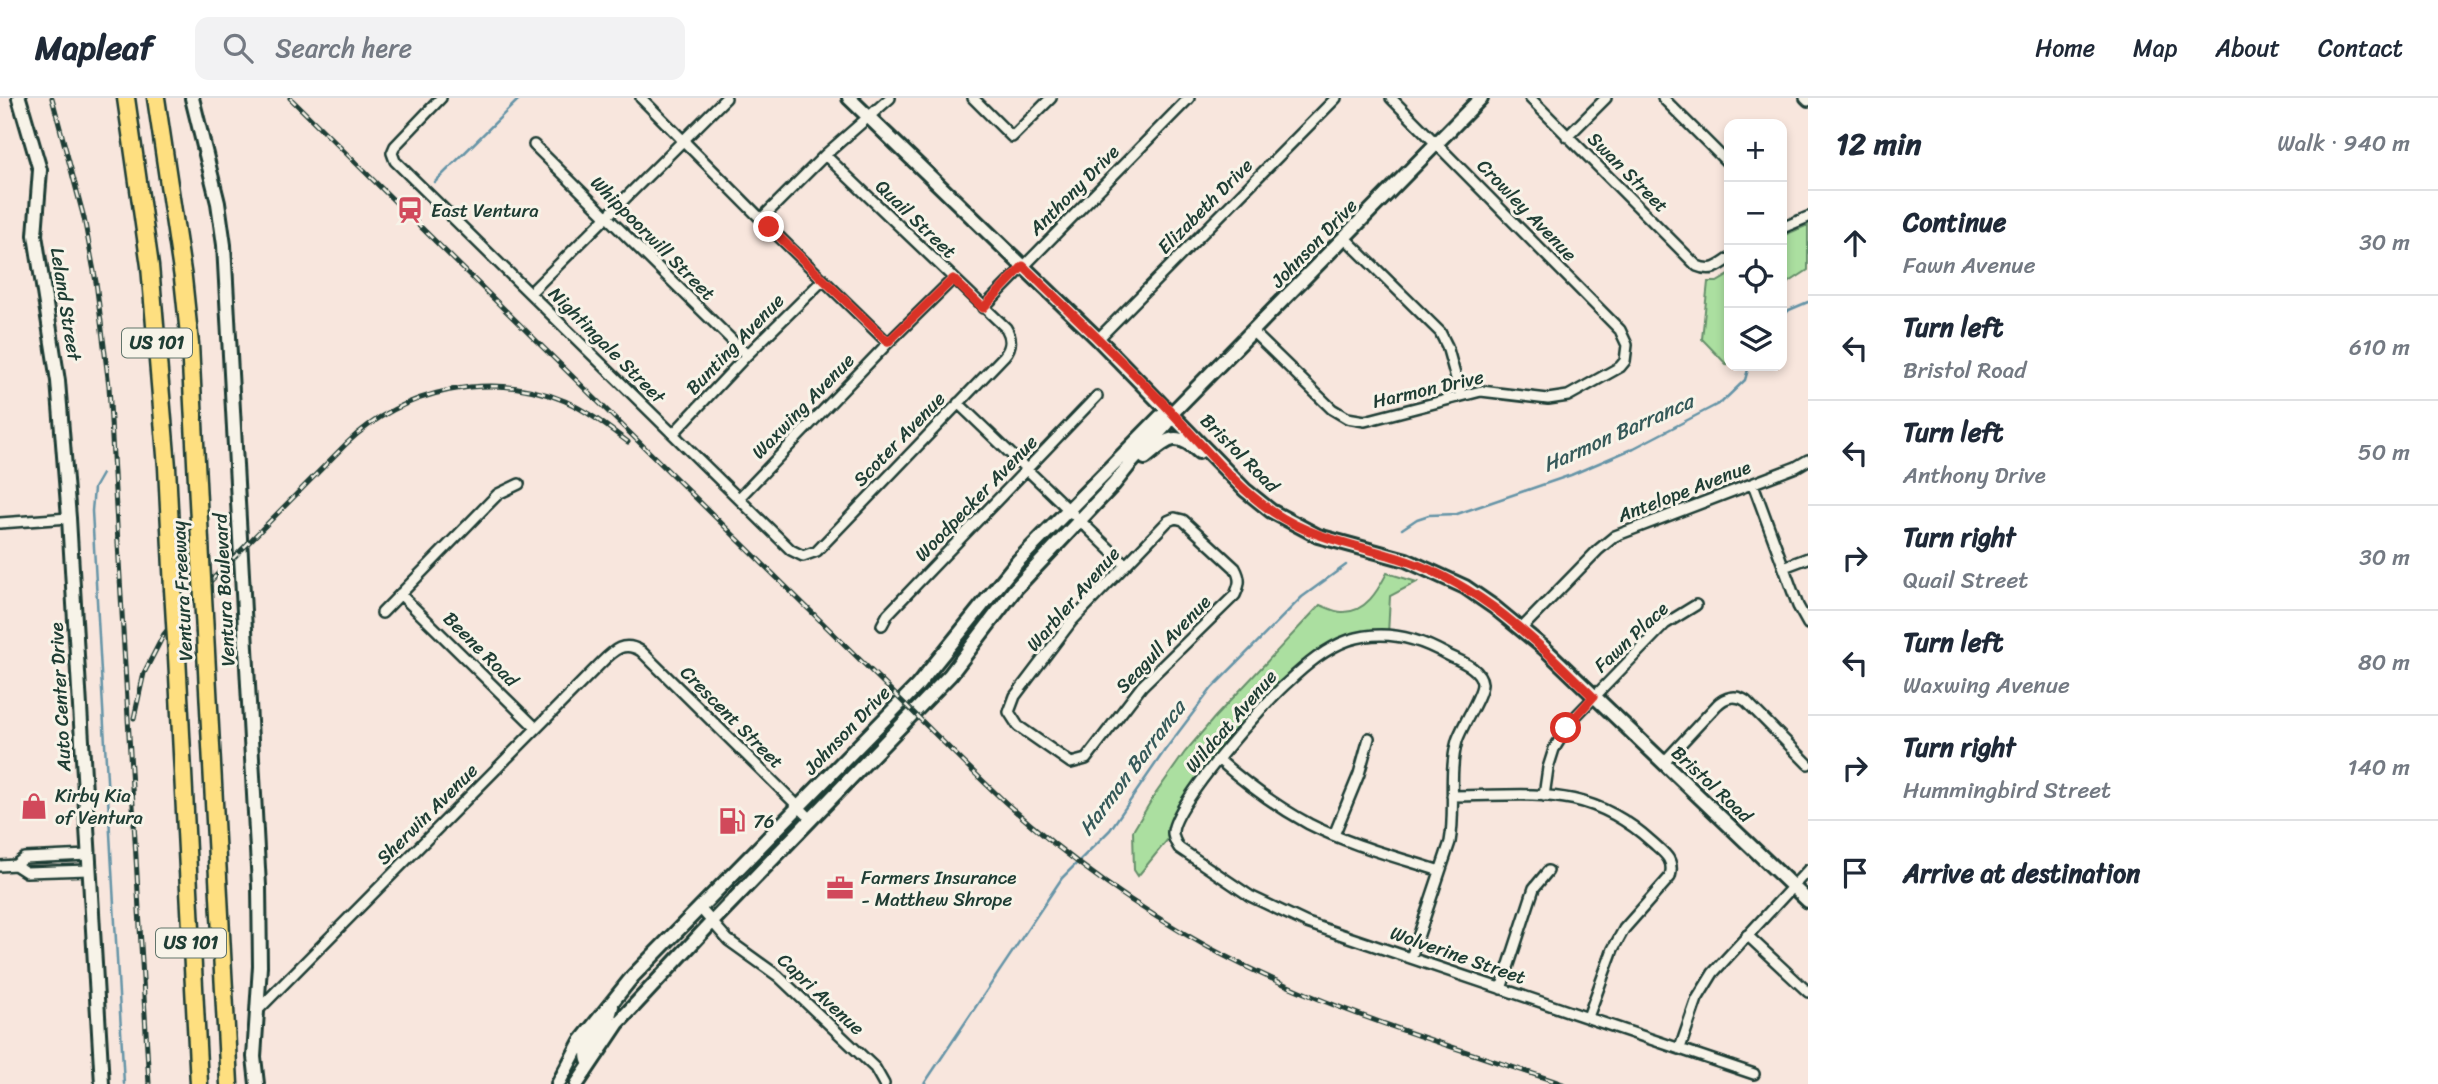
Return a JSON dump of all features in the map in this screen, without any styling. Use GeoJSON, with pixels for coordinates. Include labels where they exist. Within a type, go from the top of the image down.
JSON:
{"type":"FeatureCollection","features":[{"type":"Feature","properties":{"kind":"highway","name":"Ventura Freeway"},"geometry":{"type":"LineString","coordinates":[[126,98],[150,266],[167,467],[199,1084]]}},
{"type":"Feature","properties":{"kind":"highway","name":"Ventura Freeway"},"geometry":{"type":"LineString","coordinates":[[156,98],[183,278],[190,344],[229,1084]]}},
{"type":"Feature","properties":{"kind":"highway"},"geometry":{"type":"LineString","coordinates":[[221,951],[240,1084]]}},
{"type":"Feature","properties":{"kind":"street","name":"Leland Street"},"geometry":{"type":"LineString","coordinates":[[19,98],[40,170],[35,234],[58,381],[69,518]]}},
{"type":"Feature","properties":{"kind":"street","name":"Ventura Boulevard"},"geometry":{"type":"LineString","coordinates":[[192,98],[218,203],[224,245],[259,886],[260,966],[254,1057],[257,1084]]}},
{"type":"Feature","properties":{"kind":"street","name":"Nightingale Street"},"geometry":{"type":"LineString","coordinates":[[441,98],[395,146],[392,153],[395,161],[791,550],[803,555]]}},
{"type":"Feature","properties":{"kind":"street"},"geometry":{"type":"LineString","coordinates":[[640,98],[888,342]]}},
{"type":"Feature","properties":{"kind":"street"},"geometry":{"type":"LineString","coordinates":[[530,293],[726,98]]}},
{"type":"Feature","properties":{"kind":"street","name":"Bristol Road"},"geometry":{"type":"LineString","coordinates":[[849,98],[1098,338],[1245,490],[1271,511],[1318,536],[1406,560],[1465,587],[1522,628],[1808,901]]}},
{"type":"Feature","properties":{"kind":"street"},"geometry":{"type":"LineString","coordinates":[[761,219],[825,155],[890,98]]}},
{"type":"Feature","properties":{"kind":"street"},"geometry":{"type":"LineString","coordinates":[[974,98],[1012,137],[1051,98]]}},
{"type":"Feature","properties":{"kind":"street","name":"Anthony Drive"},"geometry":{"type":"LineString","coordinates":[[983,308],[1189,98]]}},
{"type":"Feature","properties":{"kind":"street","name":"Elizabeth Drive"},"geometry":{"type":"LineString","coordinates":[[1098,338],[1336,98]]}},
{"type":"Feature","properties":{"kind":"street","name":"Crowley Avenue"},"geometry":{"type":"LineString","coordinates":[[1391,98],[1620,330],[1625,337],[1627,353]]}},
{"type":"Feature","properties":{"kind":"street","name":"Johnson Drive"},"geometry":{"type":"LineString","coordinates":[[577,1084],[618,1023],[950,675],[1008,597],[1114,484],[1167,424],[1172,413],[1481,98]]}},
{"type":"Feature","properties":{"kind":"street","name":"Swan Street"},"geometry":{"type":"LineString","coordinates":[[1530,98],[1691,261],[1704,269],[1719,267],[1724,263]]}},
{"type":"Feature","properties":{"kind":"street"},"geometry":{"type":"LineString","coordinates":[[1567,136],[1606,98]]}},
{"type":"Feature","properties":{"kind":"street"},"geometry":{"type":"LineString","coordinates":[[1662,98],[1724,159]]}},
{"type":"Feature","properties":{"kind":"street","name":"Whippoorwill Street"},"geometry":{"type":"LineString","coordinates":[[534,145],[747,355]]}},
{"type":"Feature","properties":{"kind":"street","name":"Quail Street"},"geometry":{"type":"LineString","coordinates":[[825,155],[1006,328],[1011,338]]}},
{"type":"Feature","properties":{"kind":"street"},"geometry":{"type":"LineString","coordinates":[[1787,226],[1808,217]]}},
{"type":"Feature","properties":{"kind":"street"},"geometry":{"type":"LineString","coordinates":[[1345,238],[1440,332],[1447,346],[1461,396]]}},
{"type":"Feature","properties":{"kind":"street","name":"Waxwing Avenue"},"geometry":{"type":"LineString","coordinates":[[738,498],[888,342],[953,279]]}},
{"type":"Feature","properties":{"kind":"street","name":"Bunting Avenue"},"geometry":{"type":"LineString","coordinates":[[673,434],[747,355],[823,280]]}},
{"type":"Feature","properties":{"kind":"street","name":"Harmon Drive"},"geometry":{"type":"LineString","coordinates":[[1253,332],[1332,409],[1347,418],[1372,420],[1488,391],[1548,399],[1568,396],[1614,372],[1625,361],[1627,353]]}},
{"type":"Feature","properties":{"kind":"street","name":"Scoter Avenue"},"geometry":{"type":"LineString","coordinates":[[803,555],[817,551],[1008,351],[1011,338]]}},
{"type":"Feature","properties":{"kind":"street","name":"Woodpecker Avenue"},"geometry":{"type":"LineString","coordinates":[[882,625],[888,614],[1097,396]]}},
{"type":"Feature","properties":{"kind":"street"},"geometry":{"type":"LineString","coordinates":[[958,403],[1126,565]]}},
{"type":"Feature","properties":{"kind":"street","name":"Johnson Drive"},"geometry":{"type":"LineString","coordinates":[[558,1084],[581,1041],[616,996],[699,907],[917,686],[1007,572],[1160,417],[1172,413]]}},
{"type":"Feature","properties":{"kind":"street"},"geometry":{"type":"LineString","coordinates":[[1114,484],[1162,443],[1174,438],[1189,443],[1221,474],[1245,490]]}},
{"type":"Feature","properties":{"kind":"street","name":"Antelope Avenue"},"geometry":{"type":"LineString","coordinates":[[1522,628],[1615,536],[1753,484],[1808,460]]}},
{"type":"Feature","properties":{"kind":"street"},"geometry":{"type":"LineString","coordinates":[[382,613],[498,494],[519,484]]}},
{"type":"Feature","properties":{"kind":"street"},"geometry":{"type":"LineString","coordinates":[[1753,484],[1798,606],[1808,624]]}},
{"type":"Feature","properties":{"kind":"street"},"geometry":{"type":"LineString","coordinates":[[0,523],[69,518]]}},
{"type":"Feature","properties":{"kind":"street","name":"Auto Center Drive"},"geometry":{"type":"LineString","coordinates":[[69,518],[102,1084]]}},
{"type":"Feature","properties":{"kind":"street","name":"Warbler Avenue"},"geometry":{"type":"LineString","coordinates":[[1079,763],[1070,764],[1017,726],[1009,712],[1015,696],[1071,622],[1168,522],[1175,519],[1183,520],[1235,568],[1240,578]]}},
{"type":"Feature","properties":{"kind":"street"},"geometry":{"type":"LineString","coordinates":[[1784,567],[1808,558]]}},
{"type":"Feature","properties":{"kind":"street","name":"Seagull Avenue"},"geometry":{"type":"LineString","coordinates":[[1079,763],[1086,759],[1142,686],[1235,595],[1240,578]]}},
{"type":"Feature","properties":{"kind":"street","name":"Beene Road"},"geometry":{"type":"LineString","coordinates":[[400,594],[536,728]]}},
{"type":"Feature","properties":{"kind":"street","name":"Fawn Place"},"geometry":{"type":"LineString","coordinates":[[1544,796],[1548,768],[1557,743],[1572,720],[1665,624],[1696,605]]}},
{"type":"Feature","properties":{"kind":"street","name":"Wildcat Avenue"},"geometry":{"type":"LineString","coordinates":[[1172,833],[1181,813],[1217,759],[1288,681],[1323,653],[1352,639],[1372,635],[1413,638],[1475,670],[1482,685],[1457,742],[1452,796]]}},
{"type":"Feature","properties":{"kind":"street","name":"Sherwin Avenue"},"geometry":{"type":"LineString","coordinates":[[257,1011],[612,652],[625,646]]}},
{"type":"Feature","properties":{"kind":"street","name":"Crescent Street"},"geometry":{"type":"LineString","coordinates":[[625,646],[641,651],[811,819]]}},
{"type":"Feature","properties":{"kind":"street"},"geometry":{"type":"LineString","coordinates":[[1663,763],[1717,705],[1728,698],[1738,698],[1746,701],[1808,764]]}},
{"type":"Feature","properties":{"kind":"street"},"geometry":{"type":"LineString","coordinates":[[1334,835],[1359,774],[1369,738]]}},
{"type":"Feature","properties":{"kind":"street"},"geometry":{"type":"LineString","coordinates":[[1217,759],[1278,805],[1334,835],[1440,871]]}},
{"type":"Feature","properties":{"kind":"street"},"geometry":{"type":"LineString","coordinates":[[1411,958],[1450,842],[1452,796],[1544,796],[1583,800],[1624,818],[1666,853],[1672,869],[1666,882],[1633,917],[1616,942],[1588,1017]]}},
{"type":"Feature","properties":{"kind":"street","name":"Wolverine Street"},"geometry":{"type":"LineString","coordinates":[[1172,833],[1174,841],[1182,851],[1250,896],[1307,923],[1754,1074]]}},
{"type":"Feature","properties":{"kind":"street"},"geometry":{"type":"LineString","coordinates":[[0,866],[15,865],[24,858],[88,855]]}},
{"type":"Feature","properties":{"kind":"street"},"geometry":{"type":"LineString","coordinates":[[15,865],[26,872],[89,870]]}},
{"type":"Feature","properties":{"kind":"street"},"geometry":{"type":"LineString","coordinates":[[1680,1048],[1697,999],[1706,982],[1719,964],[1808,870]]}},
{"type":"Feature","properties":{"kind":"street"},"geometry":{"type":"LineString","coordinates":[[1501,989],[1534,888],[1548,871]]}},
{"type":"Feature","properties":{"kind":"street","name":"Capri Avenue"},"geometry":{"type":"LineString","coordinates":[[699,907],[736,947],[778,975],[875,1068],[884,1084]]}},
{"type":"Feature","properties":{"kind":"street"},"geometry":{"type":"LineString","coordinates":[[1747,935],[1808,992]]}},
{"type":"Feature","properties":{"kind":"street"},"geometry":{"type":"LineString","coordinates":[[590,1064],[586,1057],[587,1050],[606,1023],[616,996]]}},
{"type":"Feature","properties":{"kind":"street"},"geometry":{"type":"LineString","coordinates":[[569,1084],[576,1070],[574,1056]]}},
{"type":"Feature","properties":{"kind":"green space"},"geometry":{"type":"Polygon","coordinates":[[[1808,225],[1808,270],[1787,284],[1787,245],[1787,234],[1808,225]]]}},
{"type":"Feature","properties":{"kind":"green space"},"geometry":{"type":"Polygon","coordinates":[[[1724,278],[1724,362],[1702,339],[1708,282],[1717,282],[1724,278]]]}},
{"type":"Feature","properties":{"kind":"green space"},"geometry":{"type":"Polygon","coordinates":[[[1387,573],[1417,582],[1390,596],[1388,635],[1352,639],[1288,681],[1217,759],[1173,833],[1138,876],[1134,870],[1133,831],[1185,752],[1320,605],[1339,612],[1358,609],[1370,599],[1387,573]]]}},
{"type":"Feature","properties":{"kind":"waterway"},"geometry":{"type":"LineString","coordinates":[[435,182],[520,98]]}},
{"type":"Feature","properties":{"kind":"waterway","name":"Harmon Barranca"},"geometry":{"type":"LineString","coordinates":[[1787,312],[1808,302]]}},
{"type":"Feature","properties":{"kind":"waterway","name":"Harmon Barranca"},"geometry":{"type":"LineString","coordinates":[[1402,529],[1429,515],[1457,514],[1571,475],[1634,448],[1722,402],[1745,380],[1748,371]]}},
{"type":"Feature","properties":{"kind":"waterway"},"geometry":{"type":"LineString","coordinates":[[102,474],[94,488],[92,511],[124,1084]]}},
{"type":"Feature","properties":{"kind":"waterway","name":"Harmon Barranca"},"geometry":{"type":"LineString","coordinates":[[924,1084],[1062,878],[1110,830],[1212,688],[1302,597],[1346,565]]}},
{"type":"Feature","properties":{"kind":"railway"},"geometry":{"type":"LineString","coordinates":[[52,98],[84,218],[96,282],[109,386],[149,1084]]}},
{"type":"Feature","properties":{"kind":"railway"},"geometry":{"type":"LineString","coordinates":[[290,98],[970,769],[1077,862],[1154,915],[1250,969],[1382,1023],[1563,1084]]}},
{"type":"Feature","properties":{"kind":"railway"},"geometry":{"type":"LineString","coordinates":[[134,718],[144,673],[164,634],[189,603],[346,444],[369,425],[394,410],[449,390],[478,386],[508,387],[565,401],[628,442]]}},
{"type":"Feature","properties":{"kind":"place","name":"East Ventura"},"geometry":{"type":"Point","coordinates":[410,210]}},
{"type":"Feature","properties":{"kind":"place","name":"Kirby Kia of Ventura"},"geometry":{"type":"Point","coordinates":[34,806]}},
{"type":"Feature","properties":{"kind":"place","name":"76"},"geometry":{"type":"Point","coordinates":[732,821]}},
{"type":"Feature","properties":{"kind":"place","name":"Farmers Insurance - Matthew Shrope"},"geometry":{"type":"Point","coordinates":[840,888]}},
{"type":"Feature","properties":{"kind":"route"},"geometry":{"type":"LineString","coordinates":[[769,227],[888,342],[953,279],[983,308],[1023,266],[1162,402],[1245,490],[1271,511],[1318,536],[1406,560],[1434,572],[1465,587],[1522,628],[1593,697],[1566,728]]}}]}
